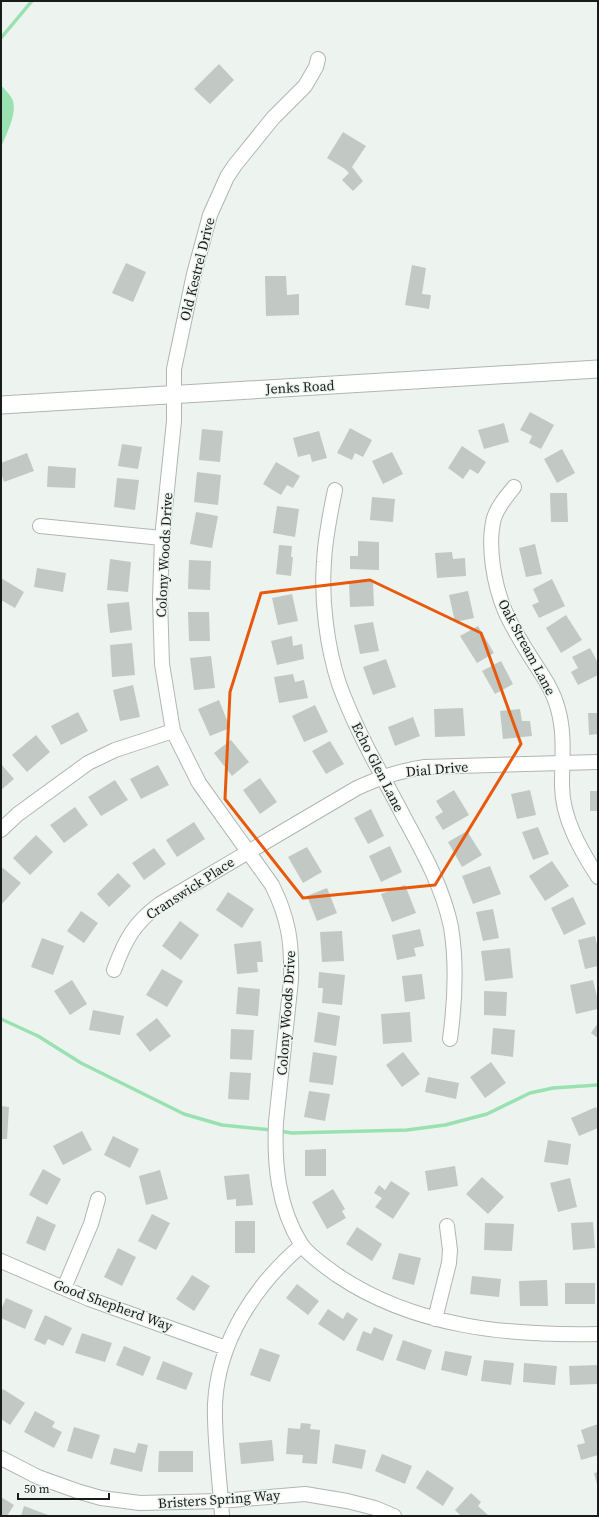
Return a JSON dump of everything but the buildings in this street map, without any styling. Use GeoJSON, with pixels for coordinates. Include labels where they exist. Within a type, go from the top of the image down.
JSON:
{"type":"FeatureCollection","features":[{"type":"Feature","properties":{"kind":"street","name":"Old Kestrel Drive"},"geometry":{"type":"LineString","coordinates":[[173,395],[174,369],[182,330],[198,254],[210,215],[227,177],[235,165],[272,118],[305,86],[316,67],[318,59]]}},
{"type":"Feature","properties":{"kind":"street","name":"Jenks Road"},"geometry":{"type":"LineString","coordinates":[[1,405],[598,369]]}},
{"type":"Feature","properties":{"kind":"street","name":"Colony Woods Drive"},"geometry":{"type":"LineString","coordinates":[[173,395],[174,421],[162,538],[160,599],[162,664],[173,731],[199,783],[272,885],[280,901],[289,928],[292,955],[291,980],[275,1144],[278,1179],[284,1207],[290,1223],[302,1245],[331,1271],[367,1293],[402,1309],[469,1327],[505,1332],[554,1335],[598,1334]]}},
{"type":"Feature","properties":{"kind":"street","name":"Oak Stream Lane"},"geometry":{"type":"LineString","coordinates":[[514,488],[500,505],[494,518],[492,553],[494,572],[505,611],[556,700],[563,736],[562,786],[566,813],[571,828],[598,877]]}},
{"type":"Feature","properties":{"kind":"street","name":"Echo Glen Lane"},"geometry":{"type":"LineString","coordinates":[[335,490],[324,562],[324,600],[329,643],[339,683],[352,715],[424,853],[442,895],[450,927],[455,968],[450,1039]]}},
{"type":"Feature","properties":{"kind":"street"},"geometry":{"type":"LineString","coordinates":[[40,526],[162,538]]}},
{"type":"Feature","properties":{"kind":"street"},"geometry":{"type":"LineString","coordinates":[[1,830],[18,814],[88,763],[115,750],[173,731]]}},
{"type":"Feature","properties":{"kind":"street","name":"Dial Drive"},"geometry":{"type":"LineString","coordinates":[[248,852],[357,788],[383,776],[425,767],[598,762]]}},
{"type":"Feature","properties":{"kind":"street","name":"Cranswick Place"},"geometry":{"type":"LineString","coordinates":[[114,970],[128,937],[142,918],[167,900],[248,852]]}},
{"type":"Feature","properties":{"kind":"street"},"geometry":{"type":"LineString","coordinates":[[64,1288],[91,1224],[98,1199]]}},
{"type":"Feature","properties":{"kind":"street"},"geometry":{"type":"LineString","coordinates":[[435,1319],[449,1263],[450,1250],[447,1226]]}},
{"type":"Feature","properties":{"kind":"street"},"geometry":{"type":"LineString","coordinates":[[222,1516],[215,1402],[217,1384],[226,1348],[241,1318],[257,1293],[282,1262],[302,1245]]}},
{"type":"Feature","properties":{"kind":"street","name":"Good Shepherd Way"},"geometry":{"type":"LineString","coordinates":[[1,1261],[89,1299],[226,1348]]}},
{"type":"Feature","properties":{"kind":"street","name":"Bristers Spring Way"},"geometry":{"type":"LineString","coordinates":[[1,1458],[38,1477],[101,1498],[140,1503],[220,1501],[305,1494],[347,1501],[374,1508],[394,1516]]}},
{"type":"Feature","properties":{"kind":"highlighted area"},"geometry":{"type":"Polygon","coordinates":[[[370,580],[481,633],[521,744],[435,885],[303,898],[225,799],[230,692],[261,593],[370,580]]]}},
{"type":"Feature","properties":{"kind":"shaded area"},"geometry":{"type":"Polygon","coordinates":[[[1,85],[13,101],[14,112],[1,148],[1,85]]]}},
{"type":"Feature","properties":{"kind":"waterway"},"geometry":{"type":"LineString","coordinates":[[1,38],[32,1]]}},
{"type":"Feature","properties":{"kind":"waterway"},"geometry":{"type":"LineString","coordinates":[[1,1019],[38,1036],[81,1063],[184,1114],[222,1125],[272,1130]]}},
{"type":"Feature","properties":{"kind":"waterway"},"geometry":{"type":"LineString","coordinates":[[279,1131],[292,1133],[407,1130],[445,1125],[487,1114],[530,1093],[553,1088],[598,1085]]}}]}
